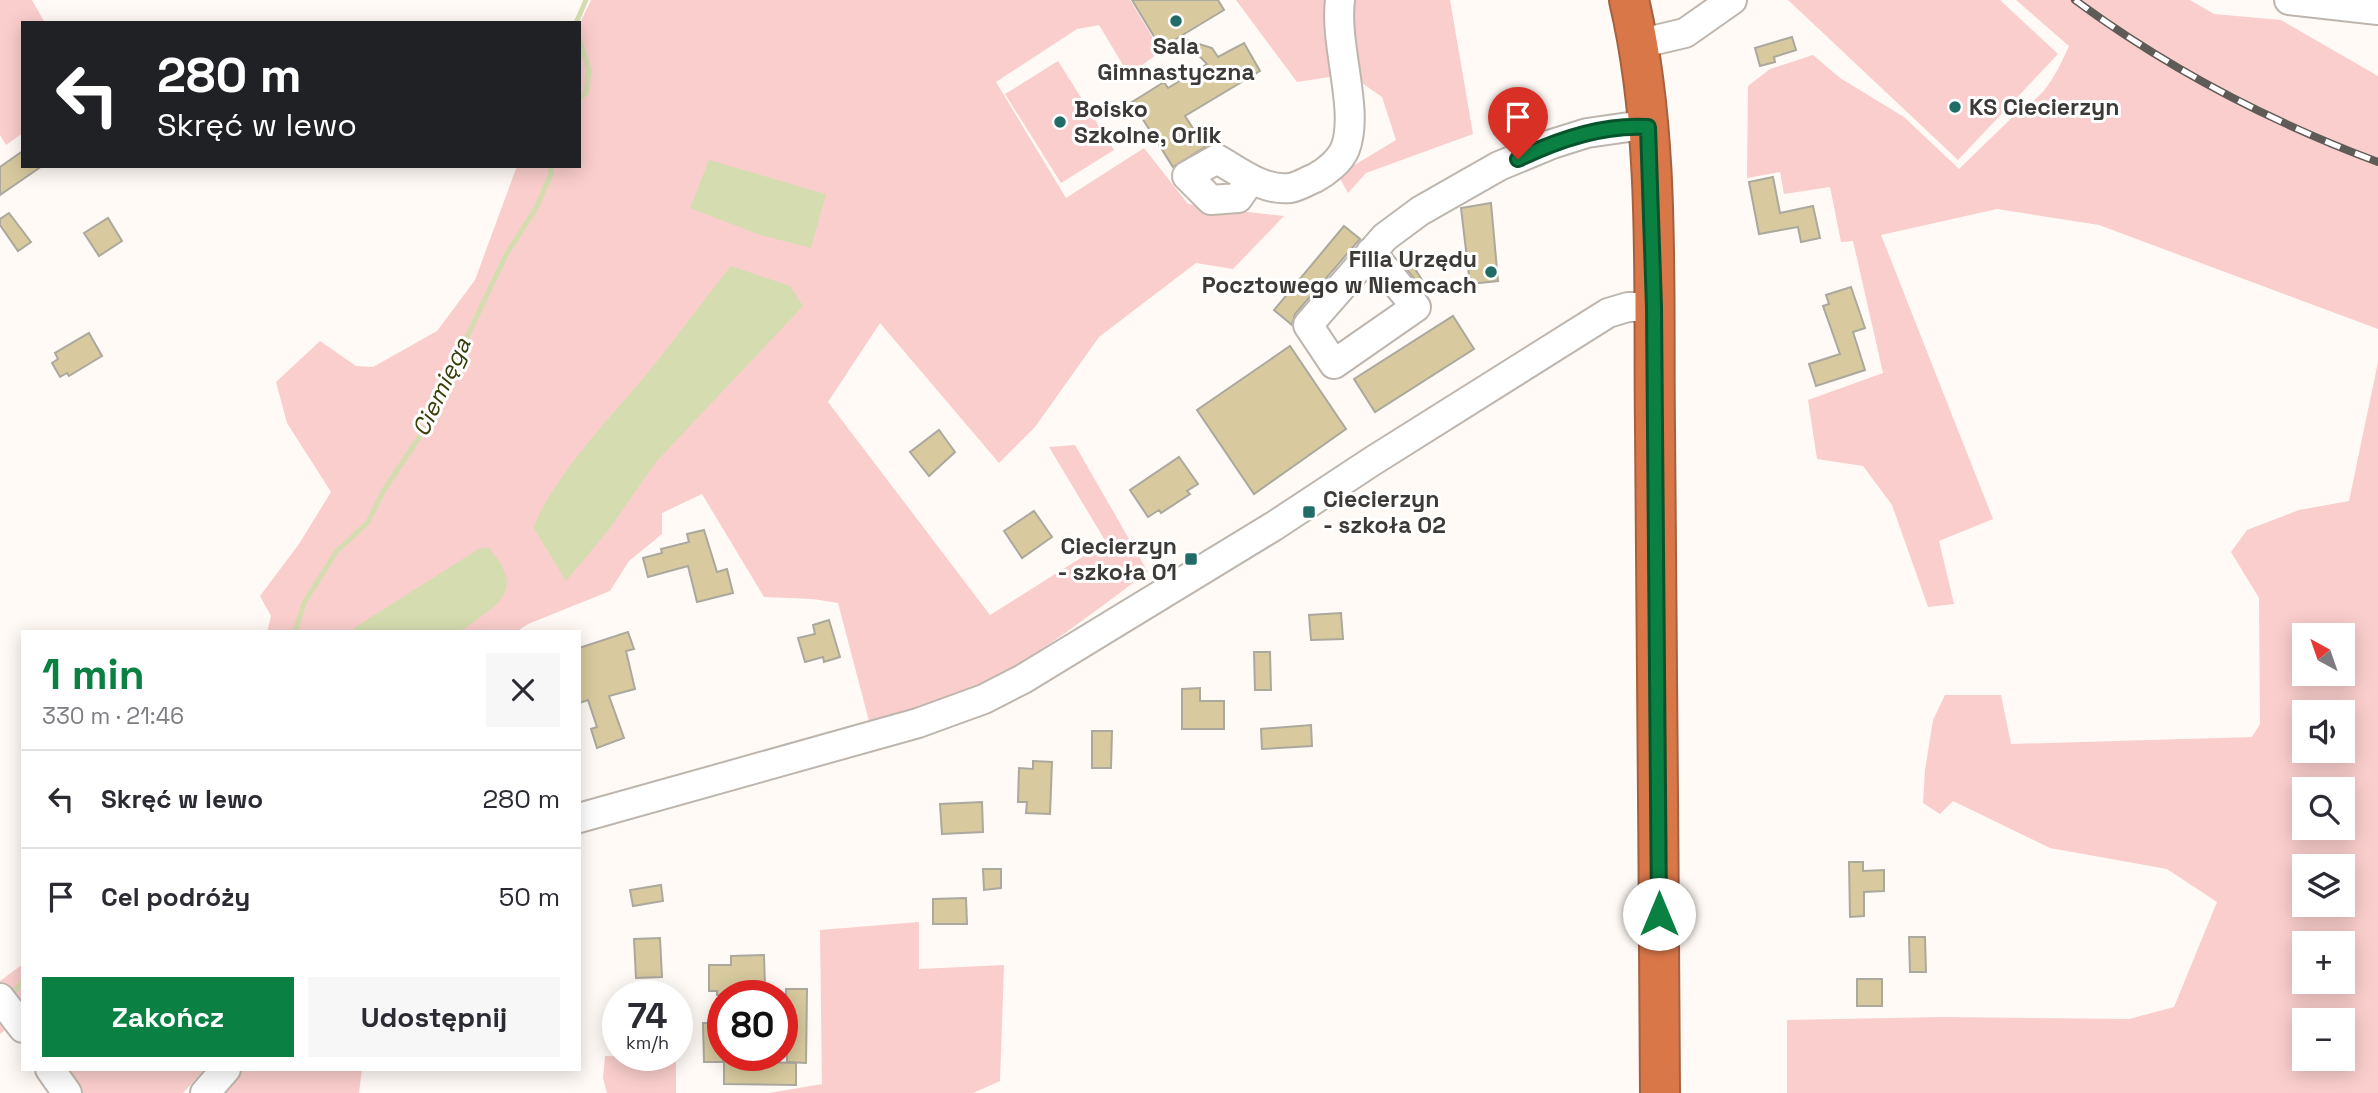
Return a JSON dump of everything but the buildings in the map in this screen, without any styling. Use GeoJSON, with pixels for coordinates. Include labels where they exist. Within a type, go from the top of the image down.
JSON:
{"type":"FeatureCollection","features":[{"type":"Feature","properties":{"kind":"highway"},"geometry":{"type":"LineString","coordinates":[[1629,0],[1638,44],[1648,127],[1654,307],[1660,1093]]}},
{"type":"Feature","properties":{"kind":"street"},"geometry":{"type":"LineString","coordinates":[[1251,179],[1262,186],[1292,188],[1326,172],[1345,150],[1350,121],[1337,20],[1340,0]]}},
{"type":"Feature","properties":{"kind":"street"},"geometry":{"type":"LineString","coordinates":[[1638,44],[1685,33],[1703,8],[1732,0]]}},
{"type":"Feature","properties":{"kind":"street"},"geometry":{"type":"LineString","coordinates":[[2289,0],[2378,10]]}},
{"type":"Feature","properties":{"kind":"street"},"geometry":{"type":"LineString","coordinates":[[1371,253],[1385,237],[1420,211],[1499,166],[1587,133],[1636,126],[1648,127]]}},
{"type":"Feature","properties":{"kind":"street"},"geometry":{"type":"LineString","coordinates":[[581,817],[906,726],[984,699],[1274,526],[1588,324],[1616,310],[1654,307]]}},
{"type":"Feature","properties":{"kind":"street"},"geometry":{"type":"LineString","coordinates":[[51,1071],[67,1093]]}},
{"type":"Feature","properties":{"kind":"street"},"geometry":{"type":"LineString","coordinates":[[205,1093],[224,1071]]}},
{"type":"Feature","properties":{"kind":"shaded area"},"geometry":{"type":"Polygon","coordinates":[[[0,0],[32,0],[44,21],[21,21],[21,134],[6,145],[0,135],[0,0]]]}},
{"type":"Feature","properties":{"kind":"shaded area"},"geometry":{"type":"Polygon","coordinates":[[[591,0],[1130,0],[1161,51],[1129,75],[1099,25],[1077,29],[996,82],[1066,198],[1144,148],[1188,204],[1196,205],[1219,185],[1239,211],[1284,216],[1233,269],[1196,263],[1099,337],[1035,427],[999,463],[880,323],[828,402],[990,615],[1106,542],[1049,447],[1075,445],[1148,572],[1056,640],[1007,671],[946,699],[869,721],[838,603],[764,597],[702,494],[662,513],[662,534],[629,561],[610,591],[519,630],[268,630],[271,616],[260,596],[299,544],[331,492],[287,423],[276,382],[320,341],[356,366],[373,367],[437,331],[475,280],[516,168],[581,168],[581,21],[591,0]]]}},
{"type":"Feature","properties":{"kind":"shaded area"},"geometry":{"type":"Polygon","coordinates":[[[1236,0],[1450,0],[1473,134],[1366,173],[1348,193],[1338,175],[1396,140],[1382,97],[1349,74],[1297,82],[1236,0]]]}},
{"type":"Feature","properties":{"kind":"shaded area","name":"KS Ciecierzyn"},"geometry":{"type":"Polygon","coordinates":[[[1788,0],[2000,0],[2058,54],[1958,160],[1788,0]]]}},
{"type":"Feature","properties":{"kind":"shaded area"},"geometry":{"type":"Polygon","coordinates":[[[2016,0],[2190,0],[2214,14],[2281,20],[2378,76],[2378,329],[2099,225],[1997,209],[1881,235],[1993,519],[1939,541],[1954,604],[1928,607],[1892,505],[1863,466],[1817,459],[1808,400],[1883,373],[1853,241],[1841,242],[1830,187],[1784,194],[1780,172],[1747,178],[1748,86],[1770,69],[1813,55],[1840,78],[1904,117],[1959,169],[2045,89],[2069,46],[2016,0]]]}},
{"type":"Feature","properties":{"kind":"shaded area","name":"Boisko Szkolne, Orlik"},"geometry":{"type":"Polygon","coordinates":[[[1058,61],[1114,150],[1061,183],[1005,94],[1058,61]]]}},
{"type":"Feature","properties":{"kind":"shaded area"},"geometry":{"type":"Polygon","coordinates":[[[709,160],[826,194],[811,248],[760,235],[690,208],[709,160]]]}},
{"type":"Feature","properties":{"kind":"shaded area"},"geometry":{"type":"Polygon","coordinates":[[[731,266],[790,286],[803,306],[656,462],[607,532],[566,581],[533,527],[543,507],[569,467],[731,266]]]}},
{"type":"Feature","properties":{"kind":"shaded area"},"geometry":{"type":"Polygon","coordinates":[[[2378,362],[2378,1093],[1787,1093],[1787,1020],[1942,1017],[2129,1019],[2174,1007],[2217,902],[2167,869],[2050,848],[1953,801],[1940,814],[1923,803],[1933,720],[1945,695],[2001,695],[2011,744],[2252,737],[2260,724],[2259,598],[2231,552],[2247,530],[2299,510],[2349,501],[2378,362]]]}},
{"type":"Feature","properties":{"kind":"shaded area"},"geometry":{"type":"Polygon","coordinates":[[[480,548],[489,548],[503,569],[506,586],[499,602],[460,630],[353,630],[480,548]]]}},
{"type":"Feature","properties":{"kind":"shaded area"},"geometry":{"type":"Polygon","coordinates":[[[919,922],[919,969],[1004,965],[1000,1081],[973,1093],[769,1093],[822,1084],[820,930],[919,922]]]}},
{"type":"Feature","properties":{"kind":"shaded area"},"geometry":{"type":"Polygon","coordinates":[[[21,965],[21,1018],[0,1034],[0,981],[21,965]]]}},
{"type":"Feature","properties":{"kind":"shaded area"},"geometry":{"type":"Polygon","coordinates":[[[61,1071],[203,1071],[183,1093],[77,1093],[61,1071]]]}},
{"type":"Feature","properties":{"kind":"shaded area"},"geometry":{"type":"Polygon","coordinates":[[[238,1071],[362,1071],[359,1093],[219,1093],[238,1071]]]}},
{"type":"Feature","properties":{"kind":"shaded area"},"geometry":{"type":"Polygon","coordinates":[[[604,1071],[676,1071],[676,1093],[607,1093],[604,1071]]]}},
{"type":"Feature","properties":{"kind":"waterway","name":"Ciemięga"},"geometry":{"type":"LineString","coordinates":[[577,21],[586,0]]}},
{"type":"Feature","properties":{"kind":"waterway","name":"Ciemięga"},"geometry":{"type":"LineString","coordinates":[[581,44],[589,70],[586,93],[581,97]]}},
{"type":"Feature","properties":{"kind":"waterway","name":"Ciemięga"},"geometry":{"type":"LineString","coordinates":[[296,630],[304,603],[336,552],[368,522],[384,490],[426,427],[433,400],[451,370],[506,255],[536,208],[551,174],[550,168]]}},
{"type":"Feature","properties":{"kind":"waterway","name":"Ciemięga"},"geometry":{"type":"LineString","coordinates":[[9,998],[21,983]]}},
{"type":"Feature","properties":{"kind":"railway"},"geometry":{"type":"LineString","coordinates":[[2075,0],[2183,71],[2259,111],[2378,162]]}},
{"type":"Feature","properties":{"kind":"place","name":"Sala Gimnastyczna"},"geometry":{"type":"Point","coordinates":[1176,21]}},
{"type":"Feature","properties":{"kind":"place","name":"KS Ciecierzyn"},"geometry":{"type":"Point","coordinates":[1955,107]}},
{"type":"Feature","properties":{"kind":"place","name":"Boisko Szkolne, Orlik"},"geometry":{"type":"Point","coordinates":[1060,122]}},
{"type":"Feature","properties":{"kind":"place","name":"Filia Urzędu Pocztowego w Niemcach"},"geometry":{"type":"Point","coordinates":[1491,272]}},
{"type":"Feature","properties":{"kind":"place","name":"Ciecierzyn - szkoła 02"},"geometry":{"type":"Point","coordinates":[1309,512]}},
{"type":"Feature","properties":{"kind":"place","name":"Ciecierzyn - szkoła 01"},"geometry":{"type":"Point","coordinates":[1191,559]}},
{"type":"Feature","properties":{"kind":"route"},"geometry":{"type":"LineString","coordinates":[[1518,159],[1587,133],[1636,126],[1648,127],[1654,307],[1659,914]]}}]}
